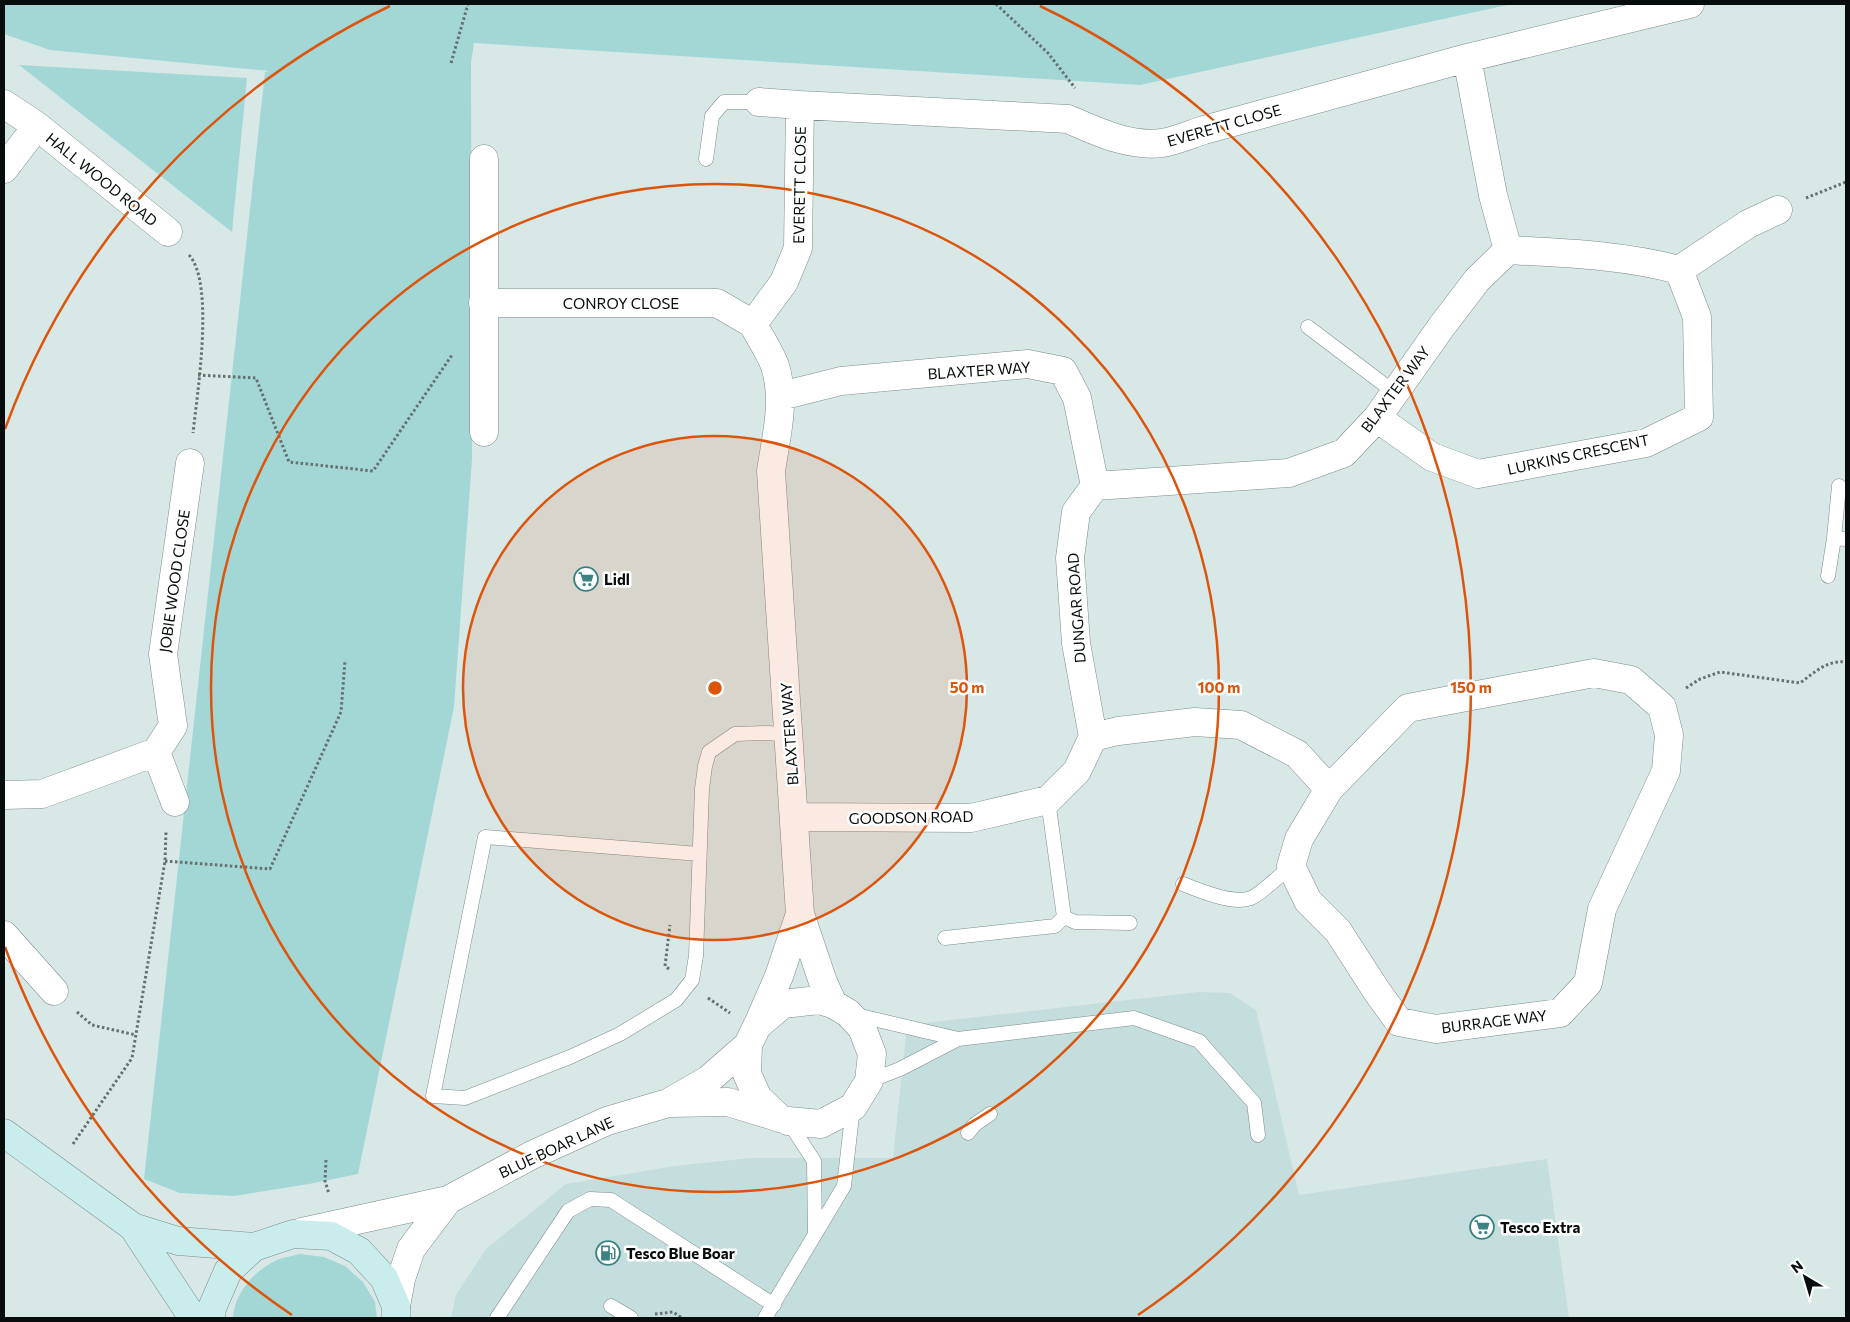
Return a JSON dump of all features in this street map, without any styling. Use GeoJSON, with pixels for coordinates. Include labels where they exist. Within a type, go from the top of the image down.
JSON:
{"type":"FeatureCollection","features":[{"type":"Feature","properties":{"kind":"street","name":"EVERETT CLOSE"},"geometry":{"type":"LineString","coordinates":[[759,102],[1068,120],[1108,136],[1135,144],[1164,143],[1213,127],[1467,58],[1690,4]]}},
{"type":"Feature","properties":{"kind":"street"},"geometry":{"type":"LineString","coordinates":[[1467,58],[1493,195],[1508,250],[1577,254],[1650,262],[1679,270],[1748,224],[1778,210]]}},
{"type":"Feature","properties":{"kind":"street","name":"HALL WOOD ROAD"},"geometry":{"type":"LineString","coordinates":[[4,104],[37,126],[168,232]]}},
{"type":"Feature","properties":{"kind":"street","name":"EVERETT CLOSE"},"geometry":{"type":"LineString","coordinates":[[753,324],[784,282],[798,248],[800,105]]}},
{"type":"Feature","properties":{"kind":"street","name":"HALL WOOD ROAD"},"geometry":{"type":"LineString","coordinates":[[4,168],[37,126]]}},
{"type":"Feature","properties":{"kind":"street"},"geometry":{"type":"LineString","coordinates":[[484,159],[484,432]]}},
{"type":"Feature","properties":{"kind":"street","name":"BLAXTER WAY"},"geometry":{"type":"LineString","coordinates":[[841,1008],[824,982],[800,914],[771,471],[781,396],[841,381],[1028,364],[1064,371],[1077,398],[1095,486],[1289,473],[1344,453],[1377,418],[1477,280],[1508,250]]}},
{"type":"Feature","properties":{"kind":"street","name":"LURKINS CRESCENT"},"geometry":{"type":"LineString","coordinates":[[1377,418],[1432,457],[1478,474],[1646,443],[1699,417],[1697,317],[1679,270]]}},
{"type":"Feature","properties":{"kind":"street","name":"CONROY CLOSE"},"geometry":{"type":"LineString","coordinates":[[483,303],[717,303],[753,324]]}},
{"type":"Feature","properties":{"kind":"street"},"geometry":{"type":"LineString","coordinates":[[753,324],[775,366],[781,396]]}},
{"type":"Feature","properties":{"kind":"street","name":"JOBIE WOOD CLOSE"},"geometry":{"type":"LineString","coordinates":[[156,752],[173,726],[163,654],[190,463]]}},
{"type":"Feature","properties":{"kind":"street","name":"DUNGAR ROAD"},"geometry":{"type":"LineString","coordinates":[[1093,737],[1076,643],[1070,558],[1076,512],[1095,486]]}},
{"type":"Feature","properties":{"kind":"street"},"geometry":{"type":"LineString","coordinates":[[1291,866],[1300,839],[1329,789],[1408,708],[1594,673],[1631,680],[1662,707]]}},
{"type":"Feature","properties":{"kind":"street","name":"BURRAGE WAY"},"geometry":{"type":"LineString","coordinates":[[1291,866],[1308,900],[1338,931],[1399,1022],[1436,1028],[1560,1013],[1588,983],[1602,909],[1666,771],[1669,735],[1662,707]]}},
{"type":"Feature","properties":{"kind":"street"},"geometry":{"type":"LineString","coordinates":[[1048,800],[1077,771],[1093,737],[1195,722],[1241,725],[1297,754],[1329,789]]}},
{"type":"Feature","properties":{"kind":"street"},"geometry":{"type":"LineString","coordinates":[[4,795],[42,794],[156,752],[171,793]]}},
{"type":"Feature","properties":{"kind":"street","name":"GOODSON ROAD"},"geometry":{"type":"LineString","coordinates":[[795,818],[971,818],[1048,800]]}},
{"type":"Feature","properties":{"kind":"street","name":"BLAXTER WAY"},"geometry":{"type":"LineString","coordinates":[[753,1035],[779,976],[800,914]]}},
{"type":"Feature","properties":{"kind":"street"},"geometry":{"type":"LineString","coordinates":[[4,934],[54,991]]}},
{"type":"Feature","properties":{"kind":"street","name":"BLUE BOAR LANE"},"geometry":{"type":"LineString","coordinates":[[4,1133],[133,1227],[178,1241],[254,1247],[293,1234],[448,1200],[532,1155],[607,1121],[668,1103],[708,1080],[783,1004],[819,1000],[841,1008]]}},
{"type":"Feature","properties":{"kind":"street"},"geometry":{"type":"LineString","coordinates":[[841,1008],[862,1028],[872,1054],[869,1081],[854,1107]]}},
{"type":"Feature","properties":{"kind":"street"},"geometry":{"type":"LineString","coordinates":[[753,1035],[747,1074],[758,1098],[784,1120]]}},
{"type":"Feature","properties":{"kind":"street","name":"BLUE BOAR LANE"},"geometry":{"type":"LineString","coordinates":[[668,1103],[728,1102],[784,1120],[821,1124],[854,1107]]}},
{"type":"Feature","properties":{"kind":"street","name":"BLUE BOAR LANE"},"geometry":{"type":"LineString","coordinates":[[396,1312],[401,1279],[411,1249],[448,1200]]}},
{"type":"Feature","properties":{"kind":"street","name":"BLUE BOAR LANE"},"geometry":{"type":"LineString","coordinates":[[133,1227],[193,1318]]}},
{"type":"Feature","properties":{"kind":"street","name":"BLUE BOAR LANE"},"geometry":{"type":"LineString","coordinates":[[293,1234],[331,1236],[359,1251],[384,1278],[396,1312]]}},
{"type":"Feature","properties":{"kind":"street","name":"BLUE BOAR LANE"},"geometry":{"type":"LineString","coordinates":[[211,1318],[212,1308],[228,1271],[254,1247]]}},
{"type":"Feature","properties":{"kind":"lane"},"geometry":{"type":"LineString","coordinates":[[706,159],[712,116],[724,102],[759,102]]}},
{"type":"Feature","properties":{"kind":"lane"},"geometry":{"type":"LineString","coordinates":[[1308,327],[1394,392]]}},
{"type":"Feature","properties":{"kind":"lane"},"geometry":{"type":"LineString","coordinates":[[1828,576],[1840,539],[1839,486]]}},
{"type":"Feature","properties":{"kind":"lane"},"geometry":{"type":"LineString","coordinates":[[699,854],[485,837],[433,1096],[465,1098],[489,1089],[620,1034],[676,1000],[692,980],[696,956],[704,774],[709,752],[735,734],[789,734]]}},
{"type":"Feature","properties":{"kind":"lane"},"geometry":{"type":"LineString","coordinates":[[945,938],[1055,926],[1064,916],[1048,800]]}},
{"type":"Feature","properties":{"kind":"lane"},"geometry":{"type":"LineString","coordinates":[[1183,884],[1229,899],[1251,898],[1291,866]]}},
{"type":"Feature","properties":{"kind":"lane"},"geometry":{"type":"LineString","coordinates":[[1064,916],[1075,922],[1130,923]]}},
{"type":"Feature","properties":{"kind":"lane"},"geometry":{"type":"LineString","coordinates":[[841,1008],[958,1039]]}},
{"type":"Feature","properties":{"kind":"lane"},"geometry":{"type":"LineString","coordinates":[[869,1081],[900,1069],[958,1039],[1134,1018],[1199,1041],[1254,1103],[1258,1135]]}},
{"type":"Feature","properties":{"kind":"lane"},"geometry":{"type":"LineString","coordinates":[[765,1318],[844,1186],[854,1107]]}},
{"type":"Feature","properties":{"kind":"lane"},"geometry":{"type":"LineString","coordinates":[[968,1133],[974,1124],[990,1114]]}},
{"type":"Feature","properties":{"kind":"lane"},"geometry":{"type":"LineString","coordinates":[[784,1120],[814,1161],[814,1235]]}},
{"type":"Feature","properties":{"kind":"lane"},"geometry":{"type":"LineString","coordinates":[[498,1318],[568,1211],[590,1198],[611,1200],[774,1305]]}},
{"type":"Feature","properties":{"kind":"lane"},"geometry":{"type":"LineString","coordinates":[[611,1306],[630,1318]]}},
{"type":"Feature","properties":{"kind":"path"},"geometry":{"type":"LineString","coordinates":[[450,63],[468,4]]}},
{"type":"Feature","properties":{"kind":"path"},"geometry":{"type":"LineString","coordinates":[[996,4],[1048,53],[1086,103],[1088,128]]}},
{"type":"Feature","properties":{"kind":"path"},"geometry":{"type":"LineString","coordinates":[[1778,210],[1846,182]]}},
{"type":"Feature","properties":{"kind":"path"},"geometry":{"type":"LineString","coordinates":[[168,232],[194,261],[200,276],[203,328],[190,463]]}},
{"type":"Feature","properties":{"kind":"path"},"geometry":{"type":"LineString","coordinates":[[198,375],[256,378],[289,462],[373,471],[457,348]]}},
{"type":"Feature","properties":{"kind":"path"},"geometry":{"type":"LineString","coordinates":[[166,861],[270,869],[341,712],[345,661]]}},
{"type":"Feature","properties":{"kind":"path"},"geometry":{"type":"LineString","coordinates":[[1662,707],[1676,694],[1700,680],[1720,672],[1800,683],[1824,665],[1841,661],[1846,662]]}},
{"type":"Feature","properties":{"kind":"path"},"geometry":{"type":"LineString","coordinates":[[70,1149],[132,1058],[166,861],[171,793]]}},
{"type":"Feature","properties":{"kind":"path"},"geometry":{"type":"LineString","coordinates":[[54,991],[92,1025],[136,1035]]}},
{"type":"Feature","properties":{"kind":"path"},"geometry":{"type":"LineString","coordinates":[[326,1160],[326,1181],[329,1196]]}},
{"type":"Feature","properties":{"kind":"shaded area"},"geometry":{"type":"Polygon","coordinates":[[[4,4],[1512,4],[1140,85],[474,43],[471,62],[472,459],[454,707],[358,1174],[234,1196],[180,1193],[144,1179],[265,72],[269,71],[50,50],[4,34],[4,4]]]}},
{"type":"Feature","properties":{"kind":"shaded area"},"geometry":{"type":"Polygon","coordinates":[[[19,65],[247,78],[232,232],[19,65]]]}},
{"type":"Feature","properties":{"kind":"shaded area"},"geometry":{"type":"Polygon","coordinates":[[[1199,992],[1230,993],[1256,1010],[1299,1195],[1547,1159],[1569,1318],[451,1318],[456,1295],[486,1249],[566,1184],[675,1166],[750,1158],[893,1158],[907,1025],[1199,992]]]}},
{"type":"Feature","properties":{"kind":"shaded area"},"geometry":{"type":"Polygon","coordinates":[[[300,1254],[324,1257],[345,1266],[363,1282],[375,1302],[377,1318],[233,1318],[237,1300],[247,1283],[254,1276],[277,1260],[300,1254]]]}},
{"type":"Feature","properties":{"kind":"place","name":"Lidl"},"geometry":{"type":"Point","coordinates":[586,579]}},
{"type":"Feature","properties":{"kind":"place","name":"Tesco Extra"},"geometry":{"type":"Point","coordinates":[1482,1227]}},
{"type":"Feature","properties":{"kind":"place","name":"Tesco Blue Boar"},"geometry":{"type":"Point","coordinates":[608,1253]}}]}
